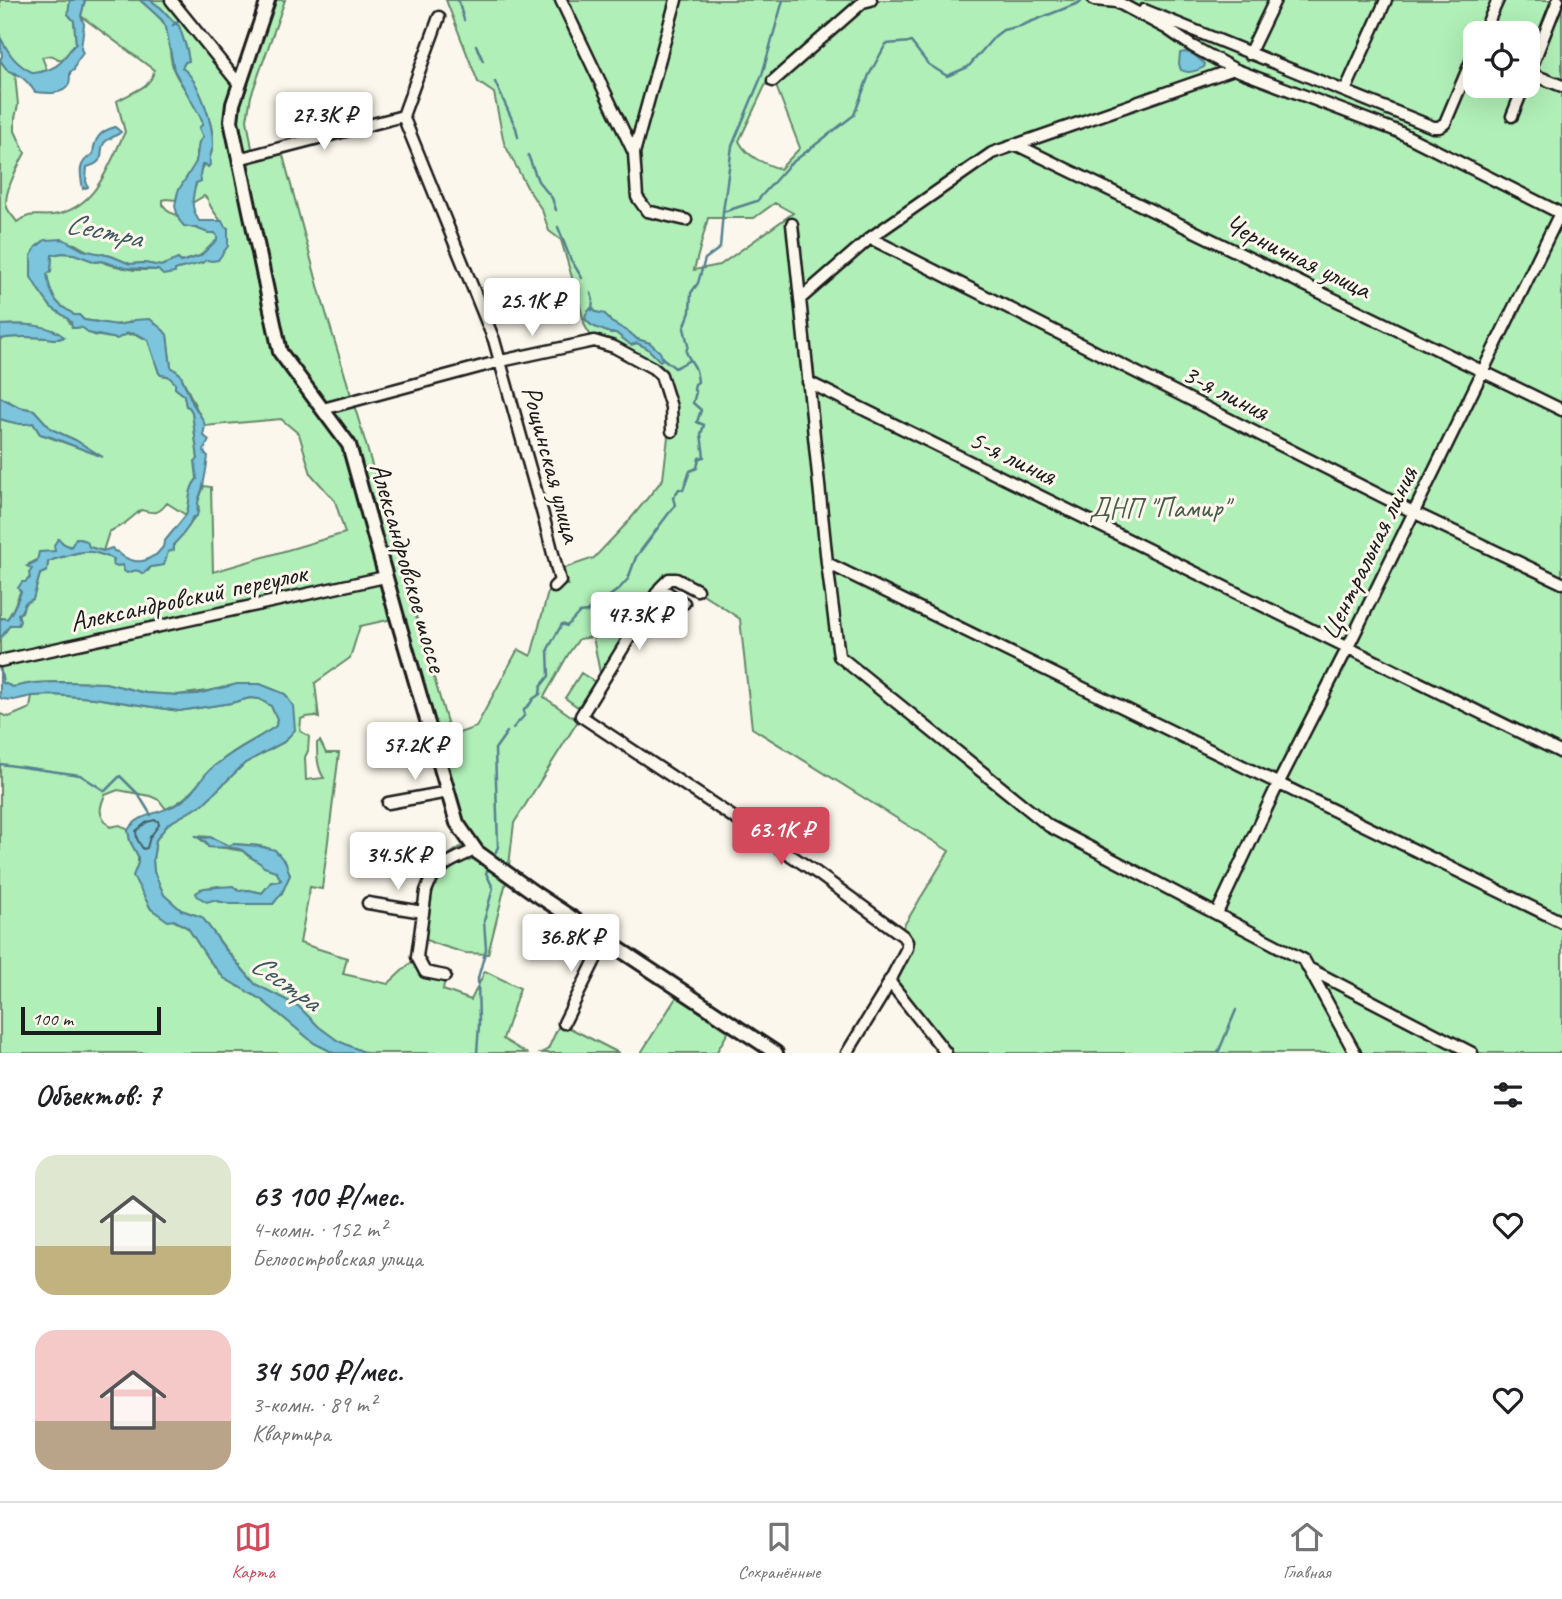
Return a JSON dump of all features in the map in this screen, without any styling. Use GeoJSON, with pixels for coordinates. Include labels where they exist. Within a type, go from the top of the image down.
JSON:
{"type":"FeatureCollection","features":[{"type":"Feature","properties":{"kind":"street","name":"Александровское шоссе"},"geometry":{"type":"LineString","coordinates":[[268,0],[239,84],[231,116],[280,352],[349,445],[457,823],[479,853],[508,874],[776,1053]]}},
{"type":"Feature","properties":{"kind":"street"},"geometry":{"type":"LineString","coordinates":[[561,0],[634,153]]}},
{"type":"Feature","properties":{"kind":"street"},"geometry":{"type":"LineString","coordinates":[[676,0],[634,153],[637,197],[647,211],[686,220]]}},
{"type":"Feature","properties":{"kind":"street"},"geometry":{"type":"LineString","coordinates":[[774,81],[863,2],[871,0]]}},
{"type":"Feature","properties":{"kind":"street"},"geometry":{"type":"LineString","coordinates":[[1094,0],[1121,1],[1433,127],[1445,123],[1463,80]]}},
{"type":"Feature","properties":{"kind":"street"},"geometry":{"type":"LineString","coordinates":[[1249,54],[1275,0]]}},
{"type":"Feature","properties":{"kind":"street"},"geometry":{"type":"LineString","coordinates":[[1345,92],[1386,0]]}},
{"type":"Feature","properties":{"kind":"street"},"geometry":{"type":"LineString","coordinates":[[1488,21],[1498,0]]}},
{"type":"Feature","properties":{"kind":"street"},"geometry":{"type":"LineString","coordinates":[[1540,44],[1558,0]]}},
{"type":"Feature","properties":{"kind":"street"},"geometry":{"type":"LineString","coordinates":[[1121,1],[1234,69],[1397,131],[1561,214]]}},
{"type":"Feature","properties":{"kind":"street"},"geometry":{"type":"LineString","coordinates":[[176,7],[239,84]]}},
{"type":"Feature","properties":{"kind":"street"},"geometry":{"type":"LineString","coordinates":[[238,159],[403,116],[439,17]]}},
{"type":"Feature","properties":{"kind":"street"},"geometry":{"type":"LineString","coordinates":[[800,299],[870,238],[992,153],[1234,69]]}},
{"type":"Feature","properties":{"kind":"street"},"geometry":{"type":"LineString","coordinates":[[1540,78],[1562,86]]}},
{"type":"Feature","properties":{"kind":"street"},"geometry":{"type":"LineString","coordinates":[[1512,116],[1519,98]]}},
{"type":"Feature","properties":{"kind":"street","name":"Рощинская улица"},"geometry":{"type":"LineString","coordinates":[[403,116],[495,340],[560,581],[554,587]]}},
{"type":"Feature","properties":{"kind":"street","name":"Черничная улица"},"geometry":{"type":"LineString","coordinates":[[1015,144],[1562,410]]}},
{"type":"Feature","properties":{"kind":"street","name":"Центральная линия"},"geometry":{"type":"LineString","coordinates":[[1217,914],[1278,784],[1561,214]]}},
{"type":"Feature","properties":{"kind":"street"},"geometry":{"type":"LineString","coordinates":[[792,224],[839,656],[1049,826],[1304,960],[1355,1053]]}},
{"type":"Feature","properties":{"kind":"street","name":"3-я линия"},"geometry":{"type":"LineString","coordinates":[[870,238],[1413,512],[1562,583]]}},
{"type":"Feature","properties":{"kind":"street"},"geometry":{"type":"LineString","coordinates":[[323,409],[500,360],[594,341],[614,347],[661,375],[671,407],[672,431]]}},
{"type":"Feature","properties":{"kind":"street","name":"5-я линия"},"geometry":{"type":"LineString","coordinates":[[808,382],[1562,753]]}},
{"type":"Feature","properties":{"kind":"street"},"geometry":{"type":"LineString","coordinates":[[827,563],[1562,922]]}},
{"type":"Feature","properties":{"kind":"street","name":"Александровский переулок"},"geometry":{"type":"LineString","coordinates":[[0,661],[385,577]]}},
{"type":"Feature","properties":{"kind":"street"},"geometry":{"type":"LineString","coordinates":[[697,590],[676,579],[669,579],[660,588],[581,716],[817,873],[903,936],[907,948],[847,1053]]}},
{"type":"Feature","properties":{"kind":"street"},"geometry":{"type":"LineString","coordinates":[[660,588],[684,603]]}},
{"type":"Feature","properties":{"kind":"street"},"geometry":{"type":"LineString","coordinates":[[388,803],[449,792]]}},
{"type":"Feature","properties":{"kind":"street"},"geometry":{"type":"LineString","coordinates":[[445,976],[425,972],[417,957],[426,891],[435,872],[446,864],[479,853]]}},
{"type":"Feature","properties":{"kind":"street"},"geometry":{"type":"LineString","coordinates":[[368,903],[423,912]]}},
{"type":"Feature","properties":{"kind":"street"},"geometry":{"type":"LineString","coordinates":[[564,1023],[605,940]]}},
{"type":"Feature","properties":{"kind":"street"},"geometry":{"type":"LineString","coordinates":[[1308,968],[1472,1053]]}},
{"type":"Feature","properties":{"kind":"street"},"geometry":{"type":"LineString","coordinates":[[889,981],[946,1053]]}},
{"type":"Feature","properties":{"kind":"green space"},"geometry":{"type":"Polygon","coordinates":[[[0,0],[70,0],[68,14],[74,21],[76,44],[61,61],[53,56],[42,57],[47,70],[30,72],[7,52],[0,37],[0,0]]]}},
{"type":"Feature","properties":{"kind":"green space"},"geometry":{"type":"Polygon","coordinates":[[[85,0],[140,0],[164,23],[173,70],[199,113],[203,137],[195,167],[180,188],[176,200],[163,200],[163,205],[188,226],[215,233],[217,240],[200,256],[181,262],[178,259],[161,266],[130,264],[111,256],[91,253],[75,244],[45,240],[36,247],[31,256],[38,289],[51,307],[67,318],[73,328],[82,328],[94,335],[105,337],[129,334],[148,340],[159,373],[176,383],[175,388],[184,395],[186,406],[192,412],[198,459],[197,479],[192,488],[186,515],[167,503],[156,512],[141,510],[109,532],[103,551],[89,547],[85,541],[77,538],[71,547],[60,540],[56,551],[29,564],[31,575],[10,615],[7,619],[0,620],[0,419],[33,423],[40,434],[99,455],[51,429],[34,410],[19,407],[0,397],[0,339],[64,337],[42,327],[0,325],[0,60],[8,71],[15,74],[18,105],[15,131],[25,153],[12,180],[6,202],[17,222],[31,215],[53,215],[68,211],[91,195],[125,132],[117,101],[145,85],[154,70],[81,16],[85,0]]]}},
{"type":"Feature","properties":{"kind":"green space","name":"ДНП \"Памир\""},"geometry":{"type":"Polygon","coordinates":[[[150,0],[177,0],[241,76],[268,0],[285,0],[251,96],[247,120],[253,154],[281,148],[320,293],[451,736],[476,727],[518,649],[531,656],[548,592],[554,587],[558,589],[568,585],[556,571],[594,558],[663,479],[668,437],[672,426],[661,375],[594,341],[585,326],[561,240],[549,231],[542,210],[504,143],[494,93],[478,82],[446,0],[1562,0],[1562,1053],[946,1053],[891,981],[907,948],[900,932],[949,851],[752,728],[740,619],[697,590],[669,579],[602,683],[593,637],[579,639],[544,697],[578,721],[514,823],[508,874],[488,954],[465,953],[433,943],[427,940],[421,927],[426,891],[450,854],[469,841],[397,618],[360,626],[350,658],[315,683],[319,718],[315,716],[301,719],[300,731],[309,736],[305,757],[306,780],[324,778],[317,757],[317,743],[320,741],[326,753],[339,753],[322,889],[310,887],[300,943],[347,958],[343,974],[388,984],[417,957],[423,970],[445,976],[443,990],[471,1000],[485,971],[520,988],[503,1039],[526,1053],[366,1053],[338,1041],[298,1006],[255,984],[202,917],[181,910],[164,895],[154,872],[153,860],[156,840],[168,824],[203,804],[245,763],[284,742],[293,707],[285,694],[260,684],[177,695],[146,693],[105,683],[33,683],[13,687],[3,683],[0,666],[382,573],[25,654],[21,651],[0,655],[0,639],[10,625],[18,625],[18,614],[22,612],[25,603],[33,599],[40,574],[47,571],[48,562],[77,553],[92,552],[114,559],[113,565],[123,565],[131,572],[148,571],[151,567],[160,565],[188,528],[199,511],[198,502],[204,486],[211,487],[213,572],[345,533],[335,501],[311,474],[299,434],[281,419],[205,426],[180,374],[171,367],[167,335],[163,330],[128,323],[113,325],[84,320],[61,306],[51,290],[47,274],[51,271],[52,255],[74,254],[134,270],[175,270],[202,263],[228,241],[228,228],[208,200],[204,196],[192,203],[201,169],[212,151],[212,131],[195,83],[182,68],[188,61],[187,50],[179,26],[150,0]],[[1123,1],[1187,42],[1214,39],[1123,1]],[[771,73],[739,141],[756,159],[780,169],[800,148],[771,73]],[[775,203],[754,218],[708,218],[694,270],[720,265],[793,213],[775,203]],[[596,312],[585,319],[591,325],[616,333],[631,345],[637,343],[647,348],[660,360],[650,343],[637,339],[611,322],[607,316],[596,312]],[[197,836],[207,845],[243,851],[264,867],[276,871],[281,880],[263,893],[218,886],[201,889],[213,900],[231,904],[273,904],[290,875],[281,857],[262,847],[233,844],[229,846],[210,837],[197,836]]]}},
{"type":"Feature","properties":{"kind":"green space"},"geometry":{"type":"Polygon","coordinates":[[[581,673],[595,682],[578,707],[565,698],[581,673]]]}},
{"type":"Feature","properties":{"kind":"green space"},"geometry":{"type":"Polygon","coordinates":[[[32,696],[94,698],[179,711],[250,698],[259,699],[271,706],[277,719],[276,726],[227,757],[175,804],[166,809],[159,800],[150,796],[118,790],[105,795],[101,812],[110,827],[120,825],[128,830],[138,856],[134,876],[151,909],[188,928],[224,978],[262,1000],[314,1043],[334,1053],[0,1053],[0,714],[9,717],[30,708],[32,696]]]}},
{"type":"Feature","properties":{"kind":"green space"},"geometry":{"type":"Polygon","coordinates":[[[681,990],[733,1024],[716,1053],[641,1053],[681,990]]]}},
{"type":"Feature","properties":{"kind":"green space"},"geometry":{"type":"Polygon","coordinates":[[[560,1023],[619,1053],[541,1053],[548,1049],[560,1023]]]}},
{"type":"Feature","properties":{"kind":"water"},"geometry":{"type":"Polygon","coordinates":[[[70,0],[85,0],[81,16],[84,24],[81,49],[83,53],[74,70],[70,72],[66,88],[54,93],[35,92],[23,78],[8,71],[0,60],[0,37],[14,58],[28,70],[34,73],[55,67],[76,44],[74,21],[68,14],[70,0]]]}},
{"type":"Feature","properties":{"kind":"water"},"geometry":{"type":"Polygon","coordinates":[[[140,0],[150,0],[179,26],[189,61],[185,62],[182,68],[194,82],[208,114],[213,147],[210,165],[202,165],[201,181],[196,183],[193,207],[199,221],[222,221],[228,228],[228,246],[218,260],[207,260],[163,275],[158,270],[125,268],[62,253],[52,255],[51,271],[47,274],[57,301],[74,315],[79,315],[84,320],[118,325],[150,319],[167,335],[171,367],[180,374],[203,420],[203,435],[209,440],[204,450],[208,456],[197,516],[192,518],[187,529],[174,544],[174,550],[168,552],[164,565],[151,567],[143,574],[137,571],[127,573],[123,565],[113,565],[114,559],[92,552],[76,553],[48,562],[47,571],[40,574],[33,599],[25,603],[18,614],[18,625],[10,625],[0,639],[0,620],[7,619],[12,613],[21,592],[18,588],[30,578],[32,569],[27,566],[37,561],[39,552],[55,551],[54,545],[58,539],[71,547],[76,538],[87,541],[89,547],[103,551],[112,548],[130,560],[147,560],[163,547],[164,542],[186,515],[192,488],[197,479],[195,461],[198,459],[192,412],[186,406],[184,395],[175,388],[175,383],[168,376],[159,373],[148,340],[137,334],[128,333],[117,339],[88,333],[83,328],[72,328],[67,318],[51,307],[31,277],[31,256],[36,247],[45,240],[63,239],[83,250],[111,256],[130,264],[161,266],[178,259],[181,262],[200,256],[217,240],[215,233],[184,226],[179,220],[175,206],[178,191],[196,162],[199,142],[203,137],[199,128],[202,120],[174,70],[166,27],[140,0]]]}},
{"type":"Feature","properties":{"kind":"water"},"geometry":{"type":"Polygon","coordinates":[[[1180,53],[1193,54],[1205,64],[1204,67],[1192,72],[1181,70],[1180,53]]]}},
{"type":"Feature","properties":{"kind":"water"},"geometry":{"type":"Polygon","coordinates":[[[115,127],[121,132],[103,144],[98,162],[87,167],[88,187],[83,189],[81,173],[84,161],[93,154],[99,136],[115,127]]]}},
{"type":"Feature","properties":{"kind":"water"},"geometry":{"type":"Polygon","coordinates":[[[591,308],[605,314],[611,322],[637,339],[650,343],[663,359],[660,361],[647,348],[637,343],[631,345],[616,333],[591,325],[585,319],[591,308]]]}},
{"type":"Feature","properties":{"kind":"water"},"geometry":{"type":"Polygon","coordinates":[[[0,325],[42,327],[64,337],[0,339],[0,325]]]}},
{"type":"Feature","properties":{"kind":"water"},"geometry":{"type":"Polygon","coordinates":[[[0,397],[19,407],[34,410],[51,429],[103,457],[40,434],[33,423],[20,424],[0,419],[0,397]]]}},
{"type":"Feature","properties":{"kind":"water"},"geometry":{"type":"Polygon","coordinates":[[[0,667],[3,683],[13,687],[33,683],[105,683],[146,693],[177,695],[197,694],[237,684],[260,684],[285,694],[293,706],[295,730],[284,742],[245,763],[203,804],[168,824],[156,840],[154,872],[164,895],[181,910],[202,917],[255,984],[298,1006],[338,1041],[366,1053],[334,1053],[314,1043],[262,1000],[224,978],[188,928],[174,920],[168,921],[151,909],[133,876],[138,856],[128,830],[145,816],[172,807],[183,800],[214,766],[276,726],[277,719],[271,706],[259,699],[250,698],[179,711],[94,698],[53,695],[2,699],[0,667]]]}},
{"type":"Feature","properties":{"kind":"water"},"geometry":{"type":"Polygon","coordinates":[[[195,836],[210,837],[229,846],[258,846],[275,850],[286,863],[290,875],[282,893],[273,904],[231,904],[213,900],[207,902],[197,896],[196,893],[204,888],[233,886],[239,891],[262,893],[271,882],[281,880],[276,871],[264,867],[242,850],[208,847],[206,842],[195,836]]]}},
{"type":"Feature","properties":{"kind":"waterway"},"geometry":{"type":"LineString","coordinates":[[458,0],[464,20]]}},
{"type":"Feature","properties":{"kind":"waterway"},"geometry":{"type":"LineString","coordinates":[[513,728],[524,716],[524,709],[540,694],[541,686],[549,676],[548,649],[562,624],[567,626],[579,613],[587,612],[619,589],[628,579],[636,557],[675,505],[673,498],[679,489],[683,490],[690,471],[697,468],[699,458],[704,457],[701,434],[704,425],[697,422],[701,410],[693,403],[695,384],[698,382],[695,368],[686,352],[688,345],[684,328],[690,312],[691,293],[698,283],[705,259],[720,248],[732,146],[762,75],[783,0]]}},
{"type":"Feature","properties":{"kind":"waterway"},"geometry":{"type":"LineString","coordinates":[[723,212],[757,201],[789,165],[854,115],[869,75],[886,44],[911,42],[928,64],[947,76],[968,67],[1003,30],[1081,2]]}},
{"type":"Feature","properties":{"kind":"waterway"},"geometry":{"type":"LineString","coordinates":[[173,25],[178,22],[179,13]]}},
{"type":"Feature","properties":{"kind":"waterway"},"geometry":{"type":"LineString","coordinates":[[476,45],[483,61]]}},
{"type":"Feature","properties":{"kind":"waterway"},"geometry":{"type":"LineString","coordinates":[[495,82],[518,137]]}},
{"type":"Feature","properties":{"kind":"waterway"},"geometry":{"type":"LineString","coordinates":[[528,155],[538,181],[552,198],[556,210]]}},
{"type":"Feature","properties":{"kind":"waterway"},"geometry":{"type":"LineString","coordinates":[[558,227],[570,258],[582,278]]}},
{"type":"Feature","properties":{"kind":"waterway"},"geometry":{"type":"LineString","coordinates":[[591,293],[592,310]]}},
{"type":"Feature","properties":{"kind":"waterway"},"geometry":{"type":"LineString","coordinates":[[661,357],[675,368],[690,360]]}},
{"type":"Feature","properties":{"kind":"waterway"},"geometry":{"type":"LineString","coordinates":[[492,860],[498,847],[495,749],[507,732]]}},
{"type":"Feature","properties":{"kind":"waterway"},"geometry":{"type":"LineString","coordinates":[[0,764],[80,775],[105,791],[120,776],[138,794],[151,815]]}},
{"type":"Feature","properties":{"kind":"waterway"},"geometry":{"type":"LineString","coordinates":[[477,1053],[478,978],[486,949],[484,921],[493,888],[486,873],[490,866]]}},
{"type":"Feature","properties":{"kind":"waterway"},"geometry":{"type":"LineString","coordinates":[[1218,1053],[1236,1010]]}},
{"type":"Feature","properties":{"kind":"water label","name":"Сестра"},"geometry":{"type":"Point","coordinates":[104,230]}},
{"type":"Feature","properties":{"kind":"water label","name":"Сестра"},"geometry":{"type":"Point","coordinates":[286,982]}}]}
